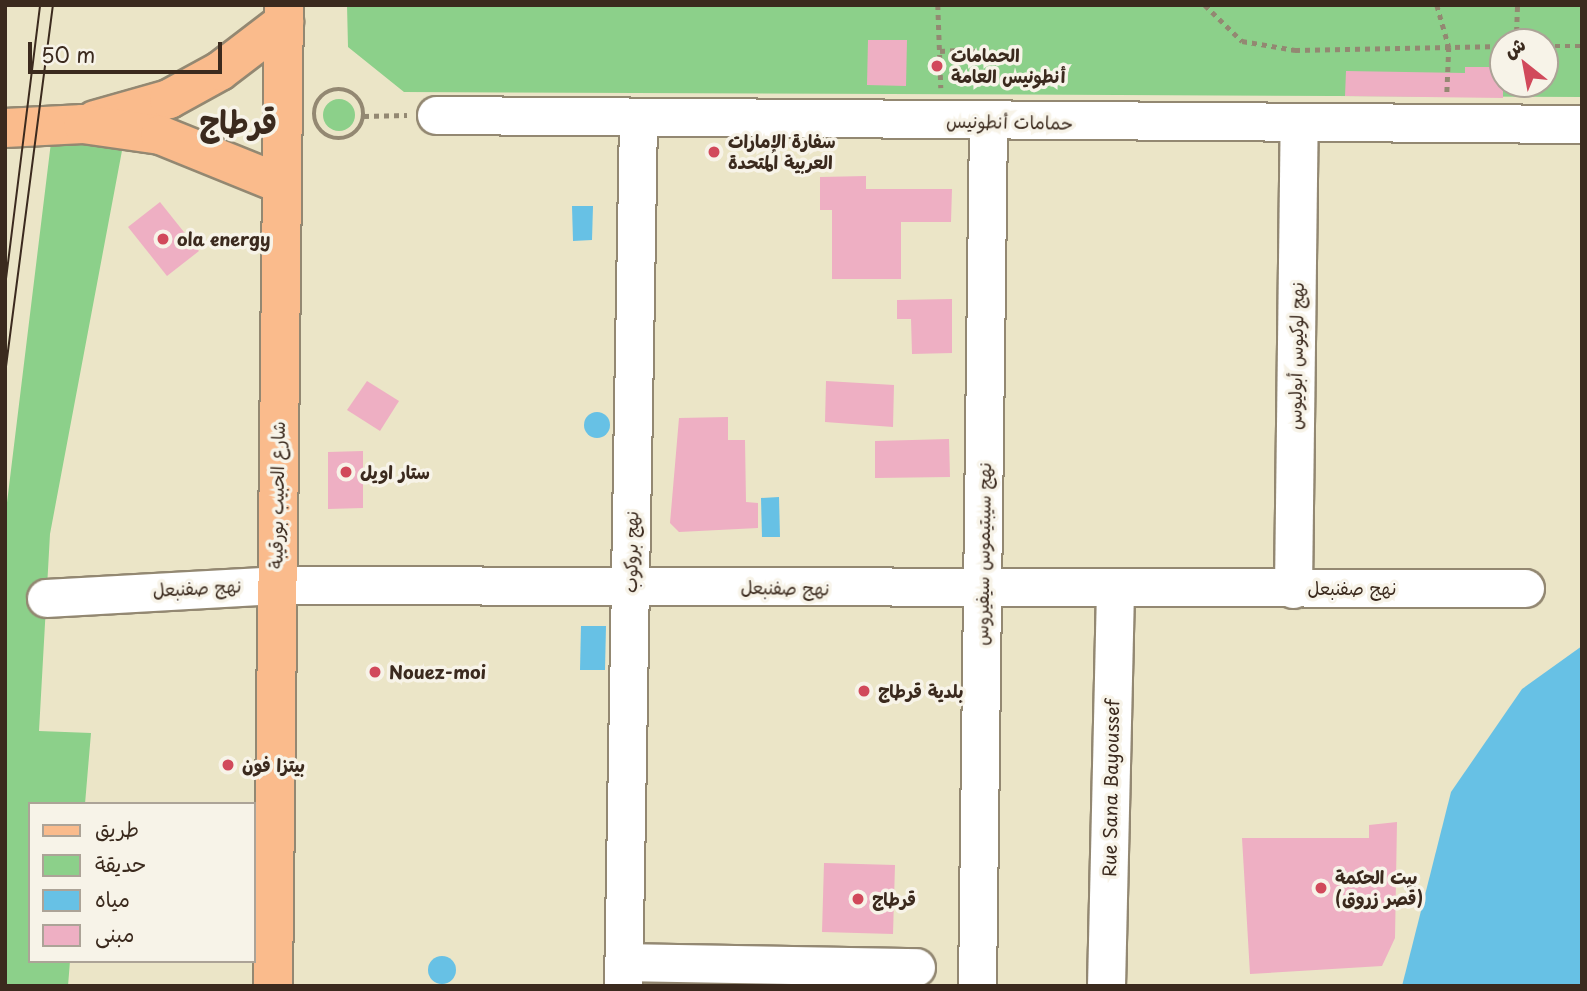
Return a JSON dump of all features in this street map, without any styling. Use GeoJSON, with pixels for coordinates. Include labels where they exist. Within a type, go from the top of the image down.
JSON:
{"type":"FeatureCollection","features":[{"type":"Feature","properties":{"kind":"main road"},"geometry":{"type":"LineString","coordinates":[[83,124],[169,99],[220,71],[284,14]]}},
{"type":"Feature","properties":{"kind":"main road","name":"شارع الحبيب بورقيبة"},"geometry":{"type":"LineString","coordinates":[[273,986],[275,584],[284,14]]}},
{"type":"Feature","properties":{"kind":"main road"},"geometry":{"type":"LineString","coordinates":[[5,128],[83,124],[160,135],[281,184]]}},
{"type":"Feature","properties":{"kind":"street","name":"حمامات أنطونيس"},"geometry":{"type":"LineString","coordinates":[[436,115],[988,123],[1582,124]]}},
{"type":"Feature","properties":{"kind":"street","name":"نهج بروكوب"},"geometry":{"type":"LineString","coordinates":[[624,974],[638,118]]}},
{"type":"Feature","properties":{"kind":"street","name":"نهج سيبتيموس سيفيروس"},"geometry":{"type":"LineString","coordinates":[[977,986],[988,123]]}},
{"type":"Feature","properties":{"kind":"street","name":"نهج لوكيوس أبوليوس"},"geometry":{"type":"LineString","coordinates":[[1293,589],[1299,124]]}},
{"type":"Feature","properties":{"kind":"street","name":"نهج صفنبعل"},"geometry":{"type":"LineString","coordinates":[[46,598],[275,584],[631,585],[983,591],[1525,588]]}},
{"type":"Feature","properties":{"kind":"street","name":"Rue Sana Bayoussef"},"geometry":{"type":"LineString","coordinates":[[1106,986],[1115,590]]}},
{"type":"Feature","properties":{"kind":"street"},"geometry":{"type":"LineString","coordinates":[[624,974],[916,967]]}},
{"type":"Feature","properties":{"kind":"path"},"geometry":{"type":"LineString","coordinates":[[938,5],[942,92]]}},
{"type":"Feature","properties":{"kind":"path"},"geometry":{"type":"LineString","coordinates":[[1205,5],[1242,41],[1295,50],[1489,46]]}},
{"type":"Feature","properties":{"kind":"path"},"geometry":{"type":"LineString","coordinates":[[1437,5],[1449,47],[1447,97]]}},
{"type":"Feature","properties":{"kind":"path"},"geometry":{"type":"LineString","coordinates":[[1516,28],[1517,5]]}},
{"type":"Feature","properties":{"kind":"path"},"geometry":{"type":"LineString","coordinates":[[1559,46],[1582,46]]}},
{"type":"Feature","properties":{"kind":"path"},"geometry":{"type":"LineString","coordinates":[[940,51],[974,49],[974,73]]}},
{"type":"Feature","properties":{"kind":"path"},"geometry":{"type":"LineString","coordinates":[[340,89],[355,94],[364,116],[354,135],[339,139],[324,135],[314,115],[319,100],[340,89]]}},
{"type":"Feature","properties":{"kind":"path"},"geometry":{"type":"LineString","coordinates":[[364,116],[436,115]]}},
{"type":"Feature","properties":{"kind":"green space","name":"الحمامات أنطونيس العامة"},"geometry":{"type":"Polygon","coordinates":[[[347,5],[1582,5],[1582,97],[1559,97],[1559,28],[1489,28],[1489,97],[404,92],[348,47],[347,5]]]}},
{"type":"Feature","properties":{"kind":"green space"},"geometry":{"type":"Polygon","coordinates":[[[339,99],[351,103],[355,115],[351,127],[339,131],[327,127],[323,115],[327,103],[339,99]]]}},
{"type":"Feature","properties":{"kind":"green space"},"geometry":{"type":"Polygon","coordinates":[[[52,134],[124,140],[50,534],[39,731],[91,733],[85,802],[28,802],[28,963],[70,963],[68,986],[5,986],[5,519],[52,134]]]}},
{"type":"Feature","properties":{"kind":"water"},"geometry":{"type":"Polygon","coordinates":[[[572,206],[593,206],[592,240],[573,241],[572,206]]]}},
{"type":"Feature","properties":{"kind":"water"},"geometry":{"type":"Polygon","coordinates":[[[597,412],[606,416],[610,425],[606,434],[597,438],[588,434],[584,425],[588,416],[597,412]]]}},
{"type":"Feature","properties":{"kind":"water"},"geometry":{"type":"Polygon","coordinates":[[[779,497],[780,537],[762,537],[761,498],[779,497]]]}},
{"type":"Feature","properties":{"kind":"water"},"geometry":{"type":"Polygon","coordinates":[[[581,626],[606,626],[605,670],[580,670],[581,626]]]}},
{"type":"Feature","properties":{"kind":"water"},"geometry":{"type":"Polygon","coordinates":[[[1582,646],[1582,986],[1402,986],[1451,792],[1522,689],[1582,646]]]}},
{"type":"Feature","properties":{"kind":"water"},"geometry":{"type":"Polygon","coordinates":[[[442,956],[452,960],[456,970],[452,980],[442,984],[432,980],[428,970],[432,960],[442,956]]]}},
{"type":"Feature","properties":{"kind":"building"},"geometry":{"type":"Polygon","coordinates":[[[868,40],[907,40],[906,86],[867,85],[868,40]]]}},
{"type":"Feature","properties":{"kind":"building"},"geometry":{"type":"Polygon","coordinates":[[[1465,67],[1489,67],[1489,98],[1345,96],[1346,71],[1465,73],[1465,67]]]}},
{"type":"Feature","properties":{"kind":"building"},"geometry":{"type":"Polygon","coordinates":[[[866,176],[866,189],[952,189],[951,222],[901,222],[901,279],[832,279],[832,210],[820,210],[820,177],[866,176]]]}},
{"type":"Feature","properties":{"kind":"building","name":"ola energy"},"geometry":{"type":"Polygon","coordinates":[[[160,202],[199,251],[167,276],[128,227],[160,202]]]}},
{"type":"Feature","properties":{"kind":"building"},"geometry":{"type":"Polygon","coordinates":[[[952,299],[952,353],[912,354],[911,319],[897,319],[897,300],[952,299]]]}},
{"type":"Feature","properties":{"kind":"building"},"geometry":{"type":"Polygon","coordinates":[[[367,381],[399,401],[380,431],[347,410],[367,381]]]}},
{"type":"Feature","properties":{"kind":"building"},"geometry":{"type":"Polygon","coordinates":[[[826,381],[894,385],[893,427],[825,422],[826,381]]]}},
{"type":"Feature","properties":{"kind":"building"},"geometry":{"type":"Polygon","coordinates":[[[728,417],[728,440],[745,440],[746,502],[758,503],[758,528],[679,532],[670,523],[679,418],[728,417]]]}},
{"type":"Feature","properties":{"kind":"building"},"geometry":{"type":"Polygon","coordinates":[[[949,439],[950,477],[875,478],[875,441],[949,439]]]}},
{"type":"Feature","properties":{"kind":"building"},"geometry":{"type":"Polygon","coordinates":[[[363,451],[363,508],[328,509],[328,452],[363,451]]]}},
{"type":"Feature","properties":{"kind":"building","name":"بيت الحكمة (قصر زروق)"},"geometry":{"type":"Polygon","coordinates":[[[1397,822],[1395,938],[1382,966],[1250,974],[1242,838],[1369,838],[1369,825],[1397,822]]]}},
{"type":"Feature","properties":{"kind":"building","name":"قرطاج"},"geometry":{"type":"Polygon","coordinates":[[[824,863],[895,865],[893,934],[822,932],[824,863]]]}},
{"type":"Feature","properties":{"kind":"tram line"},"geometry":{"type":"LineString","coordinates":[[5,287],[40,5]]}},
{"type":"Feature","properties":{"kind":"tram line"},"geometry":{"type":"LineString","coordinates":[[5,374],[53,5]]}},
{"type":"Feature","properties":{"kind":"place","name":"الحمامات أنطونيس العامة"},"geometry":{"type":"Point","coordinates":[937,66]}},
{"type":"Feature","properties":{"kind":"place","name":"سفارة الإمارات العربية المتحدة"},"geometry":{"type":"Point","coordinates":[714,152]}},
{"type":"Feature","properties":{"kind":"place","name":"ola energy"},"geometry":{"type":"Point","coordinates":[163,239]}},
{"type":"Feature","properties":{"kind":"place","name":"ستار اويل"},"geometry":{"type":"Point","coordinates":[346,472]}},
{"type":"Feature","properties":{"kind":"place","name":"Nouez-moi"},"geometry":{"type":"Point","coordinates":[375,672]}},
{"type":"Feature","properties":{"kind":"place","name":"بلدية قرطاج"},"geometry":{"type":"Point","coordinates":[864,691]}},
{"type":"Feature","properties":{"kind":"place","name":"بيتزا فون"},"geometry":{"type":"Point","coordinates":[228,765]}},
{"type":"Feature","properties":{"kind":"place","name":"بيت الحكمة (قصر زروق)"},"geometry":{"type":"Point","coordinates":[1321,888]}},
{"type":"Feature","properties":{"kind":"place","name":"قرطاج"},"geometry":{"type":"Point","coordinates":[858,899]}},
{"type":"Feature","properties":{"kind":"district","name":"قرطاج"},"geometry":{"type":"Point","coordinates":[238,121]}}]}
